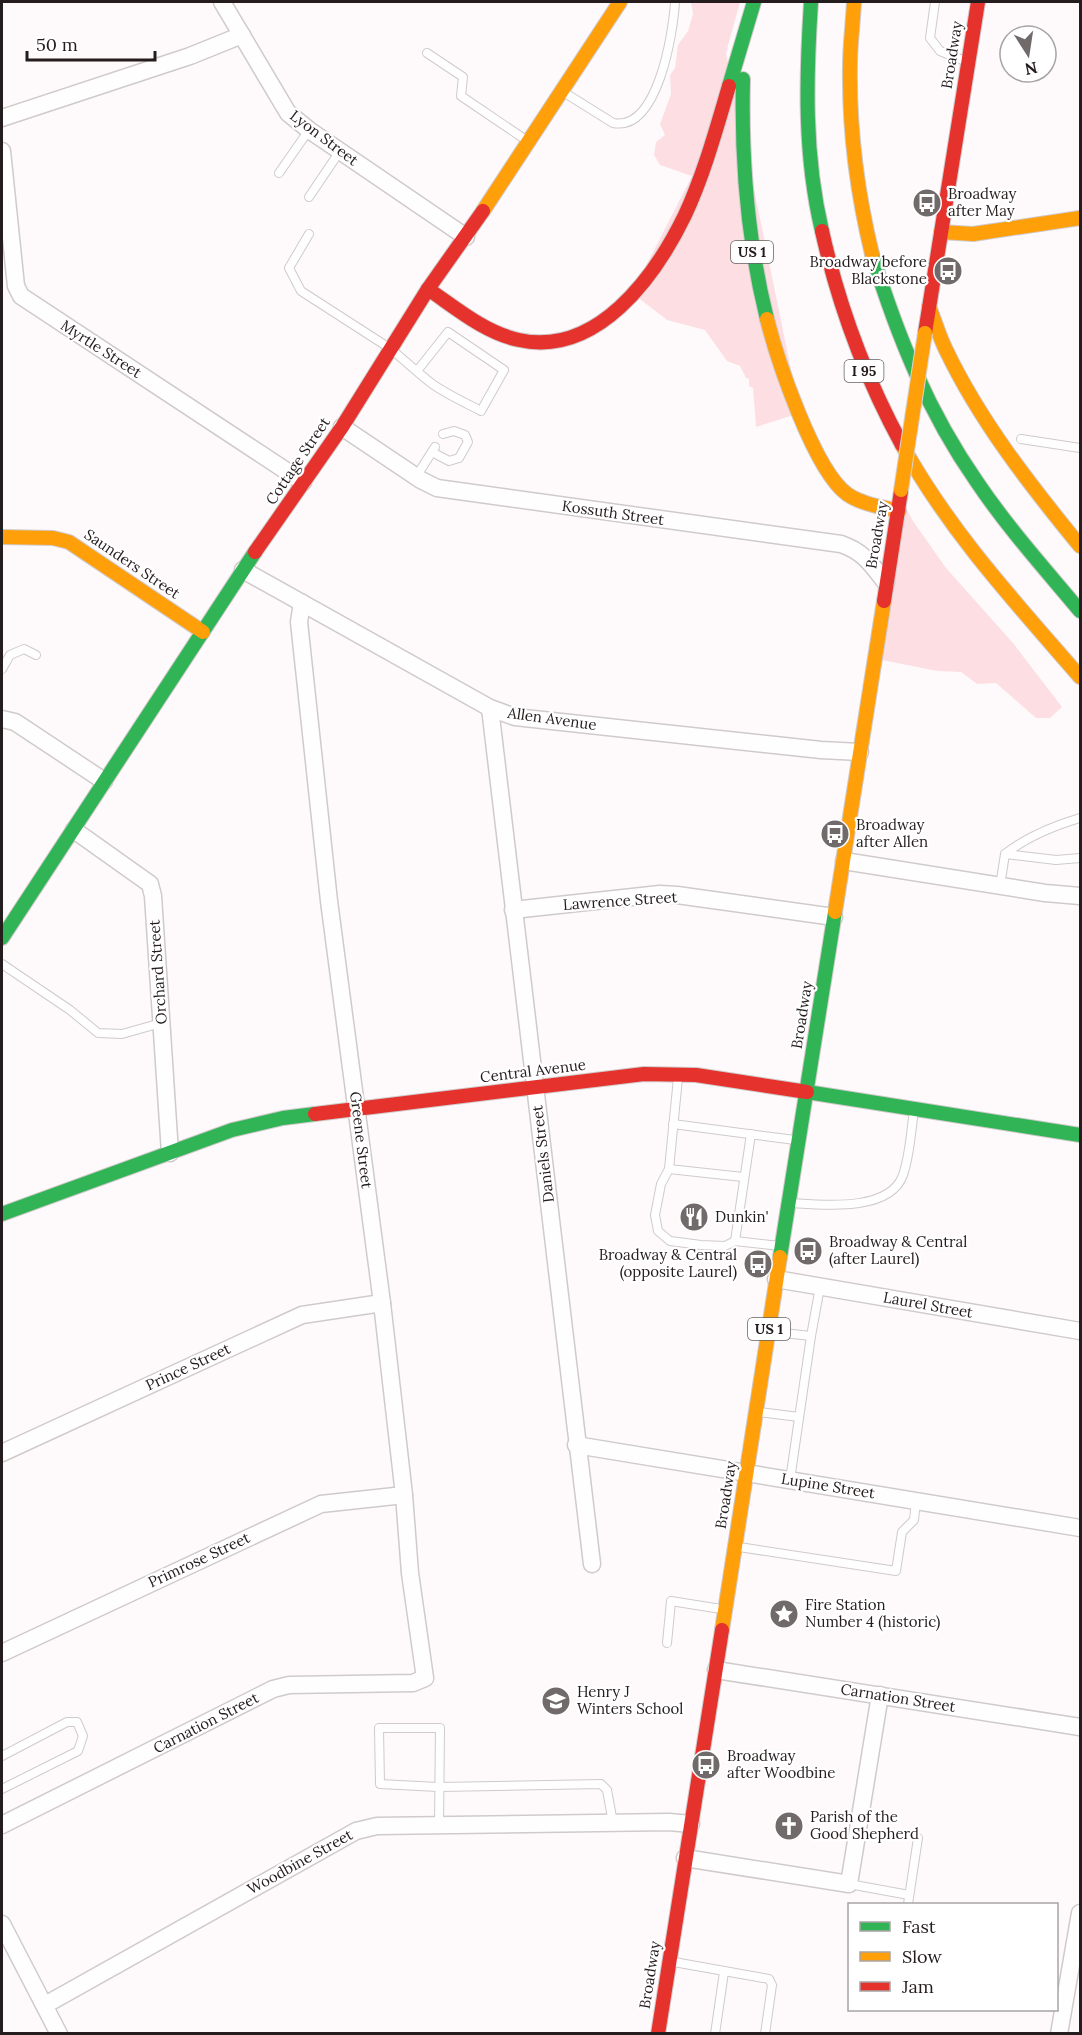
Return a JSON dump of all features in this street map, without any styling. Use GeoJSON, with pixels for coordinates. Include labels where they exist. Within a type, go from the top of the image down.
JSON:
{"type":"FeatureCollection","features":[{"type":"Feature","properties":{"kind":"main road","name":"Cottage Street"},"geometry":{"type":"LineString","coordinates":[[2,938],[243,570],[342,427],[428,289],[466,237],[620,2]]}},
{"type":"Feature","properties":{"kind":"main road","name":"US 1"},"geometry":{"type":"LineString","coordinates":[[754,2],[748,23],[743,66],[741,114],[744,188],[754,268],[775,346],[810,437],[840,489],[857,499],[899,511]]}},
{"type":"Feature","properties":{"kind":"main road","name":"I 95"},"geometry":{"type":"LineString","coordinates":[[811,2],[805,86],[808,149],[824,250],[852,342],[892,429],[940,509],[984,567],[1080,677]]}},
{"type":"Feature","properties":{"kind":"main road","name":"I 95"},"geometry":{"type":"LineString","coordinates":[[854,2],[849,82],[855,173],[866,234],[891,319],[909,365],[928,403],[975,481],[1012,530],[1080,610]]}},
{"type":"Feature","properties":{"kind":"main road","name":"Broadway"},"geometry":{"type":"LineString","coordinates":[[658,2034],[978,2]]}},
{"type":"Feature","properties":{"kind":"main road"},"geometry":{"type":"LineString","coordinates":[[428,289],[492,330],[510,338],[531,342],[552,342],[571,338],[592,329],[610,316],[633,294],[654,268],[672,243],[687,214],[702,177],[748,23]]}},
{"type":"Feature","properties":{"kind":"main road"},"geometry":{"type":"LineString","coordinates":[[941,232],[973,234],[1080,218]]}},
{"type":"Feature","properties":{"kind":"main road"},"geometry":{"type":"LineString","coordinates":[[929,307],[946,350],[986,421],[1035,492],[1080,546]]}},
{"type":"Feature","properties":{"kind":"main road","name":"Saunders Street"},"geometry":{"type":"LineString","coordinates":[[2,537],[53,538],[69,542],[203,632]]}},
{"type":"Feature","properties":{"kind":"main road","name":"Central Avenue"},"geometry":{"type":"LineString","coordinates":[[2,1214],[232,1130],[257,1123],[644,1074],[678,1074],[807,1092],[1080,1135]]}},
{"type":"Feature","properties":{"kind":"street","name":"Lyon Street"},"geometry":{"type":"LineString","coordinates":[[222,2],[288,113],[309,130],[466,237]]}},
{"type":"Feature","properties":{"kind":"street"},"geometry":{"type":"LineString","coordinates":[[2,118],[201,52],[242,35]]}},
{"type":"Feature","properties":{"kind":"street","name":"Myrtle Street"},"geometry":{"type":"LineString","coordinates":[[2,151],[16,286],[21,296],[303,482]]}},
{"type":"Feature","properties":{"kind":"street","name":"Kossuth Street"},"geometry":{"type":"LineString","coordinates":[[342,427],[429,485],[446,490],[841,544],[862,555],[886,583]]}},
{"type":"Feature","properties":{"kind":"street","name":"Allen Avenue"},"geometry":{"type":"LineString","coordinates":[[243,570],[490,708],[515,717],[830,751],[860,752]]}},
{"type":"Feature","properties":{"kind":"street","name":"Greene Street"},"geometry":{"type":"LineString","coordinates":[[302,603],[299,622],[328,890],[382,1303],[404,1495],[410,1573],[425,1678]]}},
{"type":"Feature","properties":{"kind":"street","name":"Daniels Street"},"geometry":{"type":"LineString","coordinates":[[490,708],[576,1445],[592,1564]]}},
{"type":"Feature","properties":{"kind":"street"},"geometry":{"type":"LineString","coordinates":[[2,719],[15,722],[104,781]]}},
{"type":"Feature","properties":{"kind":"street","name":"Orchard Street"},"geometry":{"type":"LineString","coordinates":[[74,830],[150,884],[153,896],[170,1153]]}},
{"type":"Feature","properties":{"kind":"street"},"geometry":{"type":"LineString","coordinates":[[844,861],[1045,893],[1080,896]]}},
{"type":"Feature","properties":{"kind":"street","name":"Lawrence Street"},"geometry":{"type":"LineString","coordinates":[[513,910],[660,894],[834,917]]}},
{"type":"Feature","properties":{"kind":"street","name":"Laurel Street"},"geometry":{"type":"LineString","coordinates":[[776,1280],[1080,1331]]}},
{"type":"Feature","properties":{"kind":"street","name":"Prince Street"},"geometry":{"type":"LineString","coordinates":[[2,1453],[302,1315],[382,1303]]}},
{"type":"Feature","properties":{"kind":"street","name":"Lupine Street"},"geometry":{"type":"LineString","coordinates":[[576,1445],[1080,1528]]}},
{"type":"Feature","properties":{"kind":"street","name":"Primrose Street"},"geometry":{"type":"LineString","coordinates":[[2,1653],[321,1504],[404,1495]]}},
{"type":"Feature","properties":{"kind":"street","name":"Carnation Street"},"geometry":{"type":"LineString","coordinates":[[716,1670],[1080,1726]]}},
{"type":"Feature","properties":{"kind":"street","name":"Carnation Street"},"geometry":{"type":"LineString","coordinates":[[2,1825],[273,1689],[290,1684],[413,1683],[425,1678]]}},
{"type":"Feature","properties":{"kind":"street"},"geometry":{"type":"LineString","coordinates":[[685,1858],[849,1884],[880,1695]]}},
{"type":"Feature","properties":{"kind":"street","name":"Woodbine Street"},"geometry":{"type":"LineString","coordinates":[[45,2004],[356,1831],[377,1826],[679,1822],[691,1824]]}},
{"type":"Feature","properties":{"kind":"street"},"geometry":{"type":"LineString","coordinates":[[1059,2034],[1080,1918]]}},
{"type":"Feature","properties":{"kind":"street"},"geometry":{"type":"LineString","coordinates":[[2,1924],[45,2004],[58,2034]]}},
{"type":"Feature","properties":{"kind":"lane"},"geometry":{"type":"LineString","coordinates":[[562,91],[614,123],[622,125],[638,118],[646,108],[660,74],[672,29],[675,2]]}},
{"type":"Feature","properties":{"kind":"lane"},"geometry":{"type":"LineString","coordinates":[[935,2],[930,33],[933,43],[940,51],[968,62]]}},
{"type":"Feature","properties":{"kind":"lane"},"geometry":{"type":"LineString","coordinates":[[426,53],[463,77],[461,96],[528,142]]}},
{"type":"Feature","properties":{"kind":"lane"},"geometry":{"type":"LineString","coordinates":[[279,173],[309,130]]}},
{"type":"Feature","properties":{"kind":"lane"},"geometry":{"type":"LineString","coordinates":[[309,197],[340,151]]}},
{"type":"Feature","properties":{"kind":"lane"},"geometry":{"type":"LineString","coordinates":[[309,234],[289,268],[301,291],[391,349],[432,384],[481,411],[504,370],[448,332],[417,371]]}},
{"type":"Feature","properties":{"kind":"lane"},"geometry":{"type":"LineString","coordinates":[[416,477],[434,449],[449,461],[459,458],[468,442],[465,435],[454,431],[443,434]]}},
{"type":"Feature","properties":{"kind":"lane"},"geometry":{"type":"LineString","coordinates":[[1021,440],[1080,448]]}},
{"type":"Feature","properties":{"kind":"lane"},"geometry":{"type":"LineString","coordinates":[[2,669],[10,655],[24,649],[36,655]]}},
{"type":"Feature","properties":{"kind":"lane"},"geometry":{"type":"LineString","coordinates":[[1000,886],[1005,854],[1019,843],[1037,834],[1080,818]]}},
{"type":"Feature","properties":{"kind":"lane"},"geometry":{"type":"LineString","coordinates":[[1005,854],[1056,860],[1080,858]]}},
{"type":"Feature","properties":{"kind":"lane"},"geometry":{"type":"LineString","coordinates":[[2,964],[70,1010],[98,1033],[122,1034],[161,1023]]}},
{"type":"Feature","properties":{"kind":"lane"},"geometry":{"type":"LineString","coordinates":[[678,1074],[669,1168],[661,1184],[656,1215],[658,1231],[670,1241],[725,1246],[735,1241],[782,1247]]}},
{"type":"Feature","properties":{"kind":"lane"},"geometry":{"type":"LineString","coordinates":[[789,1203],[828,1206],[848,1204],[870,1200],[893,1191],[902,1176],[914,1108]]}},
{"type":"Feature","properties":{"kind":"lane"},"geometry":{"type":"LineString","coordinates":[[673,1124],[799,1140]]}},
{"type":"Feature","properties":{"kind":"lane"},"geometry":{"type":"LineString","coordinates":[[735,1241],[751,1134]]}},
{"type":"Feature","properties":{"kind":"lane"},"geometry":{"type":"LineString","coordinates":[[669,1168],[743,1177]]}},
{"type":"Feature","properties":{"kind":"lane"},"geometry":{"type":"LineString","coordinates":[[790,1480],[820,1287]]}},
{"type":"Feature","properties":{"kind":"lane"},"geometry":{"type":"LineString","coordinates":[[768,1331],[811,1336]]}},
{"type":"Feature","properties":{"kind":"lane"},"geometry":{"type":"LineString","coordinates":[[756,1412],[799,1417]]}},
{"type":"Feature","properties":{"kind":"lane"},"geometry":{"type":"LineString","coordinates":[[735,1547],[896,1571],[902,1532],[914,1520],[916,1501]]}},
{"type":"Feature","properties":{"kind":"lane"},"geometry":{"type":"LineString","coordinates":[[667,1642],[671,1601],[725,1610]]}},
{"type":"Feature","properties":{"kind":"lane"},"geometry":{"type":"LineString","coordinates":[[2,1756],[67,1722],[77,1722],[83,1736],[78,1751],[2,1789]]}},
{"type":"Feature","properties":{"kind":"lane"},"geometry":{"type":"LineString","coordinates":[[439,1825],[438,1786],[440,1728],[379,1728],[380,1784],[438,1786],[601,1784],[607,1790],[613,1823]]}},
{"type":"Feature","properties":{"kind":"lane"},"geometry":{"type":"LineString","coordinates":[[908,1903],[918,1838]]}},
{"type":"Feature","properties":{"kind":"lane"},"geometry":{"type":"LineString","coordinates":[[849,1884],[909,1894]]}},
{"type":"Feature","properties":{"kind":"lane"},"geometry":{"type":"LineString","coordinates":[[669,1961],[769,1979],[772,1985],[765,2034]]}},
{"type":"Feature","properties":{"kind":"lane"},"geometry":{"type":"LineString","coordinates":[[715,2034],[724,1972]]}},
{"type":"Feature","properties":{"kind":"shaded area"},"geometry":{"type":"Polygon","coordinates":[[[691,2],[740,2],[726,53],[800,413],[756,427],[753,388],[749,386],[749,379],[746,378],[740,366],[727,361],[705,330],[667,320],[632,293],[692,176],[660,165],[654,155],[656,142],[665,135],[660,124],[671,94],[670,75],[675,68],[678,45],[688,31],[693,14],[691,2]]]}},
{"type":"Feature","properties":{"kind":"shaded area"},"geometry":{"type":"Polygon","coordinates":[[[902,500],[913,521],[946,568],[1013,643],[1062,707],[1050,718],[1036,718],[996,683],[977,684],[961,672],[937,671],[877,659],[902,500]]]}},
{"type":"Feature","properties":{"kind":"traffic: fast"},"geometry":{"type":"LineString","coordinates":[[729,86],[754,2]]}},
{"type":"Feature","properties":{"kind":"traffic: fast"},"geometry":{"type":"LineString","coordinates":[[811,2],[808,60],[809,145],[822,231]]}},
{"type":"Feature","properties":{"kind":"traffic: fast"},"geometry":{"type":"LineString","coordinates":[[743,79],[744,170],[750,230],[767,319]]}},
{"type":"Feature","properties":{"kind":"traffic: fast"},"geometry":{"type":"LineString","coordinates":[[872,254],[903,343],[943,428],[1001,516],[1080,611]]}},
{"type":"Feature","properties":{"kind":"traffic: fast"},"geometry":{"type":"LineString","coordinates":[[2,938],[255,552]]}},
{"type":"Feature","properties":{"kind":"traffic: fast"},"geometry":{"type":"LineString","coordinates":[[780,1257],[835,912]]}},
{"type":"Feature","properties":{"kind":"traffic: fast"},"geometry":{"type":"LineString","coordinates":[[807,1092],[1080,1135]]}},
{"type":"Feature","properties":{"kind":"traffic: fast"},"geometry":{"type":"LineString","coordinates":[[2,1214],[232,1130],[283,1118],[315,1114]]}},
{"type":"Feature","properties":{"kind":"traffic: slow"},"geometry":{"type":"LineString","coordinates":[[483,211],[620,2]]}},
{"type":"Feature","properties":{"kind":"traffic: slow"},"geometry":{"type":"LineString","coordinates":[[854,2],[850,50],[853,137],[858,184],[872,254]]}},
{"type":"Feature","properties":{"kind":"traffic: slow"},"geometry":{"type":"LineString","coordinates":[[941,232],[973,234],[1080,218]]}},
{"type":"Feature","properties":{"kind":"traffic: slow"},"geometry":{"type":"LineString","coordinates":[[929,307],[946,350],[974,402],[1025,476],[1080,546]]}},
{"type":"Feature","properties":{"kind":"traffic: slow"},"geometry":{"type":"LineString","coordinates":[[767,319],[798,412],[810,439],[834,481],[847,494],[859,500],[899,511]]}},
{"type":"Feature","properties":{"kind":"traffic: slow"},"geometry":{"type":"LineString","coordinates":[[901,490],[925,333]]}},
{"type":"Feature","properties":{"kind":"traffic: slow"},"geometry":{"type":"LineString","coordinates":[[902,445],[941,508],[985,566],[1080,677]]}},
{"type":"Feature","properties":{"kind":"traffic: slow"},"geometry":{"type":"LineString","coordinates":[[2,537],[53,538],[69,542],[203,632]]}},
{"type":"Feature","properties":{"kind":"traffic: slow"},"geometry":{"type":"LineString","coordinates":[[835,912],[884,601]]}},
{"type":"Feature","properties":{"kind":"traffic: slow"},"geometry":{"type":"LineString","coordinates":[[722,1630],[780,1257]]}},
{"type":"Feature","properties":{"kind":"traffic: jam"},"geometry":{"type":"LineString","coordinates":[[925,333],[978,2]]}},
{"type":"Feature","properties":{"kind":"traffic: jam"},"geometry":{"type":"LineString","coordinates":[[428,289],[483,326],[506,337],[519,340],[547,342],[574,336],[598,324],[620,307],[640,286],[672,239],[698,184],[729,86]]}},
{"type":"Feature","properties":{"kind":"traffic: jam"},"geometry":{"type":"LineString","coordinates":[[255,552],[342,427],[428,289],[483,211]]}},
{"type":"Feature","properties":{"kind":"traffic: jam"},"geometry":{"type":"LineString","coordinates":[[822,231],[836,287],[854,341],[876,394],[902,445]]}},
{"type":"Feature","properties":{"kind":"traffic: jam"},"geometry":{"type":"LineString","coordinates":[[884,601],[901,491]]}},
{"type":"Feature","properties":{"kind":"traffic: jam"},"geometry":{"type":"LineString","coordinates":[[315,1114],[644,1074],[696,1075],[807,1092]]}},
{"type":"Feature","properties":{"kind":"traffic: jam"},"geometry":{"type":"LineString","coordinates":[[658,2034],[722,1630]]}},
{"type":"Feature","properties":{"kind":"place","name":"Broadway after May"},"geometry":{"type":"Point","coordinates":[927,203]}},
{"type":"Feature","properties":{"kind":"place","name":"Broadway before Blackstone"},"geometry":{"type":"Point","coordinates":[948,271]}},
{"type":"Feature","properties":{"kind":"place","name":"Broadway after Allen"},"geometry":{"type":"Point","coordinates":[835,834]}},
{"type":"Feature","properties":{"kind":"place","name":"Dunkin'"},"geometry":{"type":"Point","coordinates":[694,1217]}},
{"type":"Feature","properties":{"kind":"place","name":"Broadway & Central (after Laurel)"},"geometry":{"type":"Point","coordinates":[808,1251]}},
{"type":"Feature","properties":{"kind":"place","name":"Broadway & Central (opposite Laurel)"},"geometry":{"type":"Point","coordinates":[758,1264]}},
{"type":"Feature","properties":{"kind":"place","name":"Fire Station Number 4 (historic)"},"geometry":{"type":"Point","coordinates":[784,1614]}},
{"type":"Feature","properties":{"kind":"place","name":"Henry J Winters School"},"geometry":{"type":"Point","coordinates":[556,1701]}},
{"type":"Feature","properties":{"kind":"place","name":"Broadway after Woodbine"},"geometry":{"type":"Point","coordinates":[706,1765]}},
{"type":"Feature","properties":{"kind":"place","name":"Parish of the Good Shepherd"},"geometry":{"type":"Point","coordinates":[789,1826]}}]}
